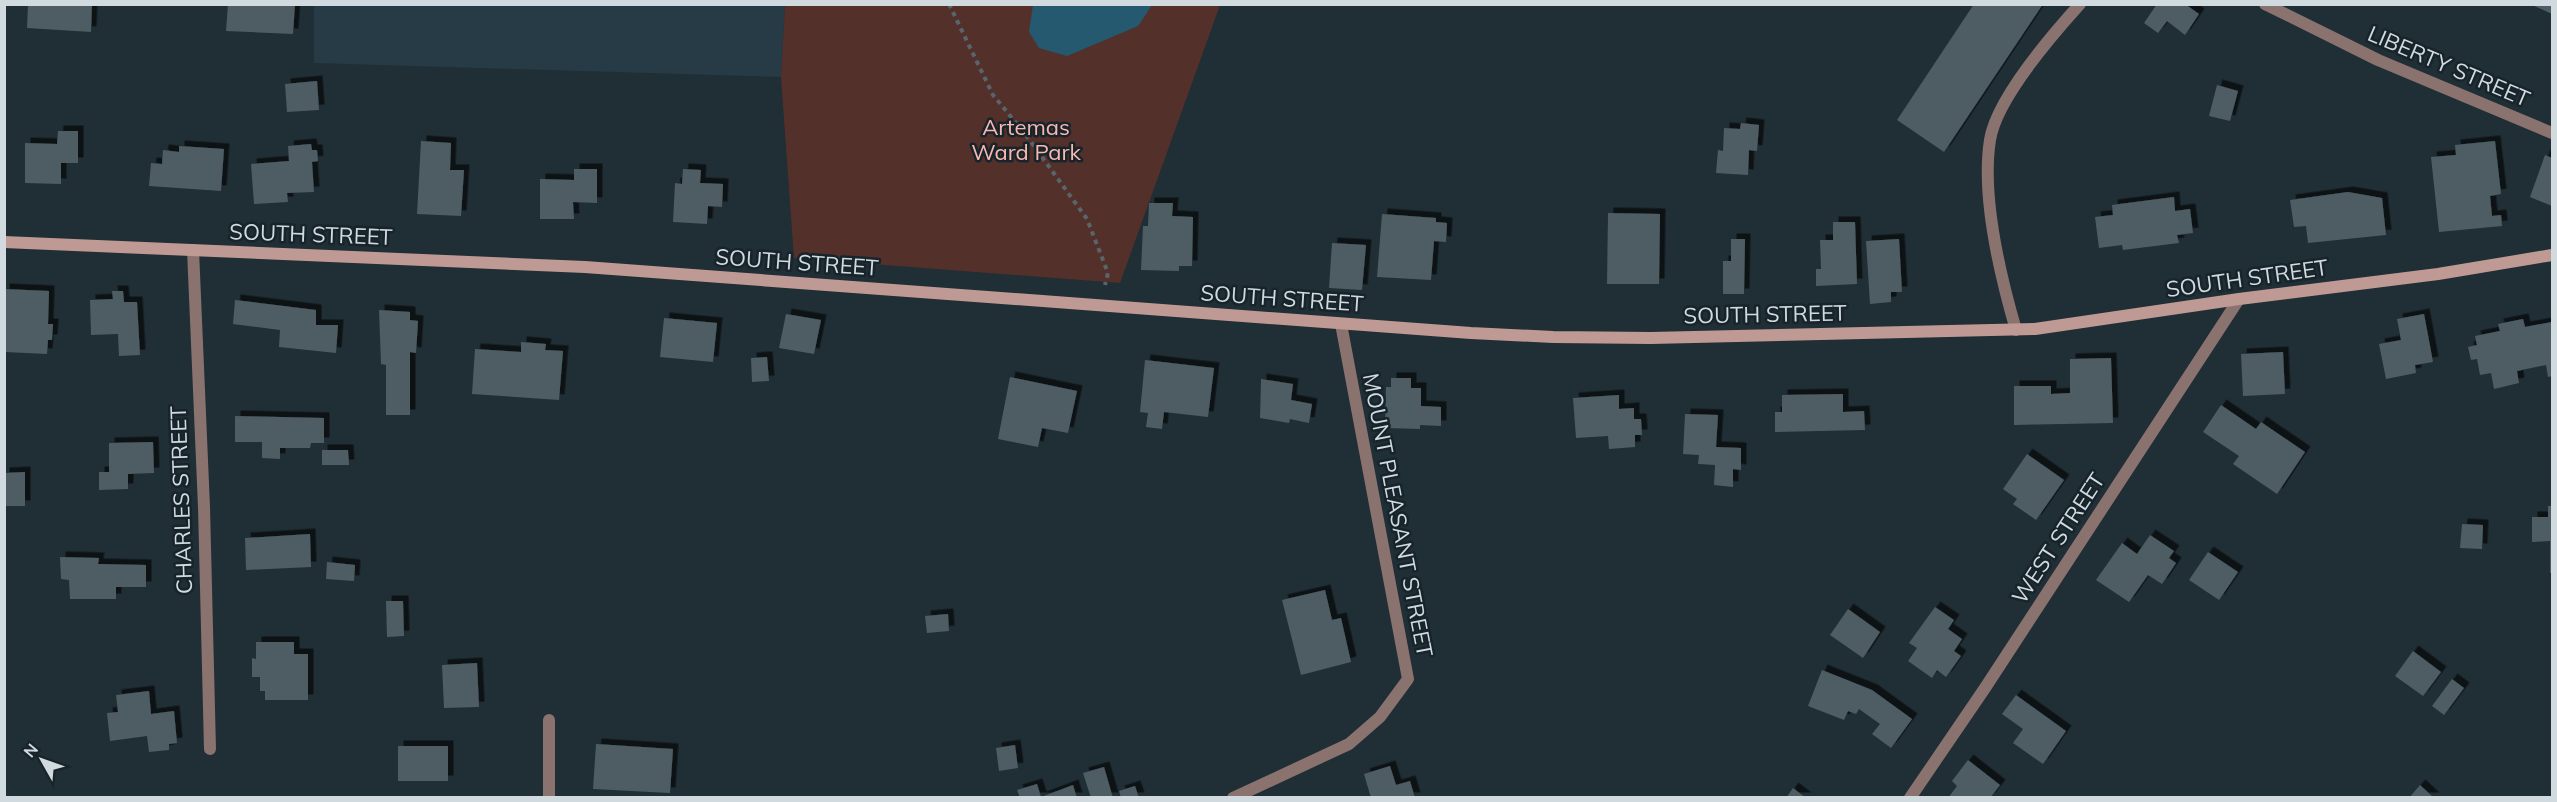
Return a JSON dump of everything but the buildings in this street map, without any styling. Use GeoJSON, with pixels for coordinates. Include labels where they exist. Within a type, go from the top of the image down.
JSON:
{"type":"FeatureCollection","features":[{"type":"Feature","properties":{"kind":"main road","name":"SOUTH STREET"},"geometry":{"type":"LineString","coordinates":[[4,242],[585,267],[1553,338],[1662,338],[2016,330],[2102,321],[2239,299],[2438,274],[2553,255]]}},
{"type":"Feature","properties":{"kind":"street"},"geometry":{"type":"LineString","coordinates":[[2016,330],[2006,296],[1988,198],[1990,139],[2008,93],[2080,4]]}},
{"type":"Feature","properties":{"kind":"street","name":"LIBERTY STREET"},"geometry":{"type":"LineString","coordinates":[[2265,4],[2378,60],[2553,134]]}},
{"type":"Feature","properties":{"kind":"street","name":"CHARLES STREET"},"geometry":{"type":"LineString","coordinates":[[193,250],[210,749]]}},
{"type":"Feature","properties":{"kind":"street","name":"WEST STREET"},"geometry":{"type":"LineString","coordinates":[[1910,798],[1985,688],[2239,299]]}},
{"type":"Feature","properties":{"kind":"street","name":"MOUNT PLEASANT STREET"},"geometry":{"type":"LineString","coordinates":[[1233,798],[1349,744],[1380,717],[1408,679],[1341,324]]}},
{"type":"Feature","properties":{"kind":"street"},"geometry":{"type":"LineString","coordinates":[[549,720],[549,798]]}},
{"type":"Feature","properties":{"kind":"path"},"geometry":{"type":"LineString","coordinates":[[949,4],[993,96],[1026,135],[1087,219],[1107,273],[1102,306]]}},
{"type":"Feature","properties":{"kind":"shaded area"},"geometry":{"type":"Polygon","coordinates":[[[314,5],[785,5],[781,77],[314,63],[314,5]]]}},
{"type":"Feature","properties":{"kind":"green space","name":"Artemas Ward Park"},"geometry":{"type":"Polygon","coordinates":[[[785,5],[1220,5],[1120,283],[794,258],[781,77],[785,5]]]}},
{"type":"Feature","properties":{"kind":"water"},"geometry":{"type":"Polygon","coordinates":[[[1033,4],[1152,5],[1138,26],[1067,56],[1039,48],[1029,32],[1033,4]]]}}]}
